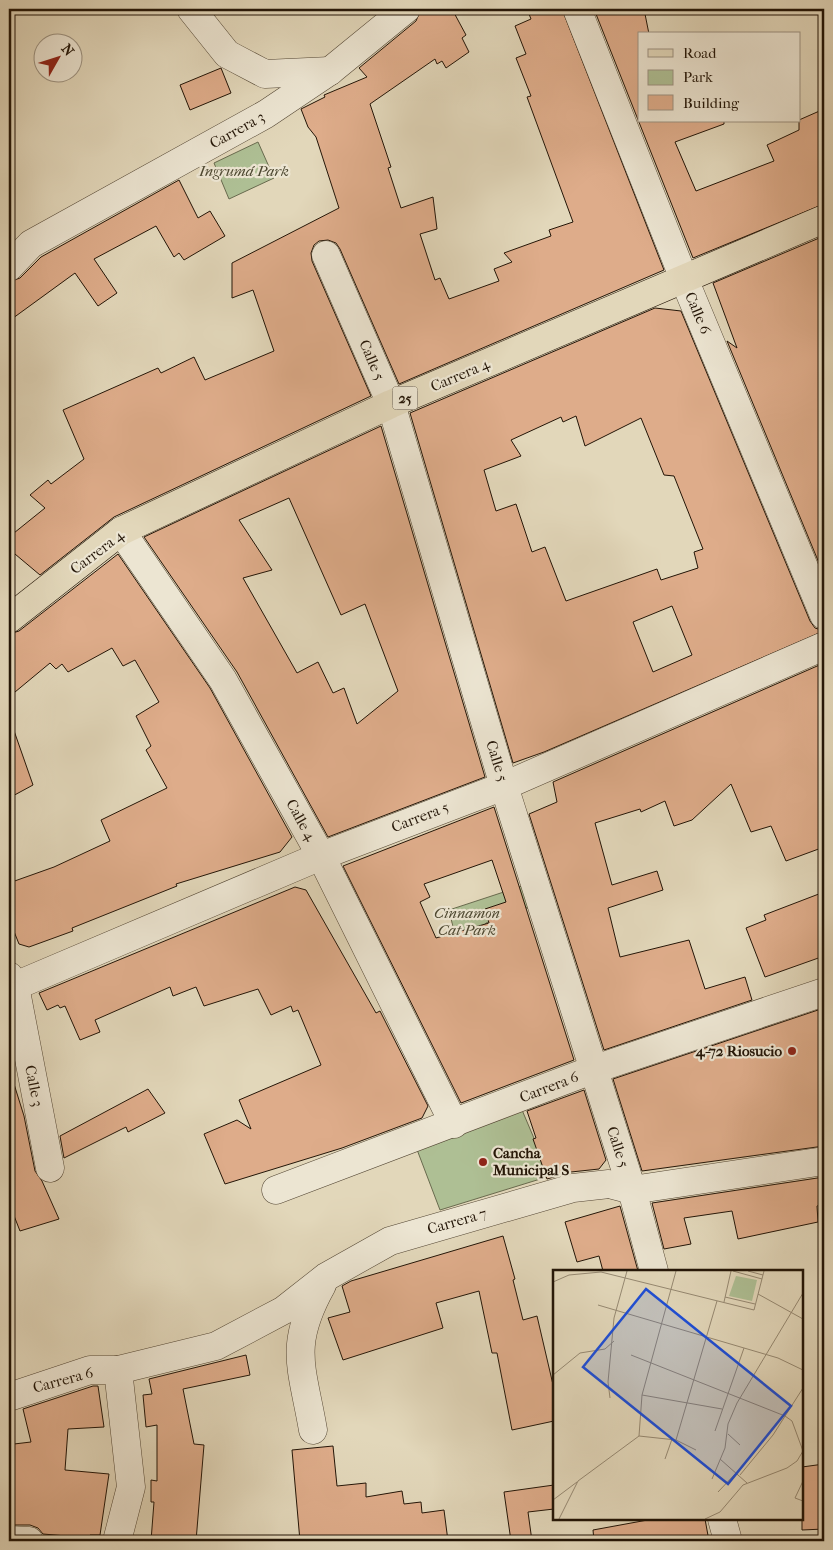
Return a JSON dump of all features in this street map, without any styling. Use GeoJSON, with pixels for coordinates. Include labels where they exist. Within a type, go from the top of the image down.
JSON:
{"type":"FeatureCollection","features":[{"type":"Feature","properties":{"kind":"main road","name":"Carrera 4"},"geometry":{"type":"LineString","coordinates":[[9,619],[122,531],[391,404],[824,218]]}},
{"type":"Feature","properties":{"kind":"street"},"geometry":{"type":"LineString","coordinates":[[190,9],[227,54],[265,74],[330,71]]}},
{"type":"Feature","properties":{"kind":"street","name":"Carrera 3"},"geometry":{"type":"LineString","coordinates":[[9,267],[31,244],[266,114],[330,71],[406,9]]}},
{"type":"Feature","properties":{"kind":"street","name":"Calle 6"},"geometry":{"type":"LineString","coordinates":[[577,9],[684,279],[824,615]]}},
{"type":"Feature","properties":{"kind":"street","name":"Calle 5"},"geometry":{"type":"LineString","coordinates":[[326,255],[391,404],[504,786],[592,1070],[632,1190],[654,1270]]}},
{"type":"Feature","properties":{"kind":"street","name":"Calle 4"},"geometry":{"type":"LineString","coordinates":[[122,531],[223,680],[321,856],[454,1124]]}},
{"type":"Feature","properties":{"kind":"street","name":"Carrera 5"},"geometry":{"type":"LineString","coordinates":[[12,981],[321,856],[504,786],[824,646]]}},
{"type":"Feature","properties":{"kind":"street","name":"Calle 3"},"geometry":{"type":"LineString","coordinates":[[12,981],[50,1168]]}},
{"type":"Feature","properties":{"kind":"street","name":"Carrera 6"},"geometry":{"type":"LineString","coordinates":[[276,1190],[592,1070],[824,992]]}},
{"type":"Feature","properties":{"kind":"street","name":"Carrera 7"},"geometry":{"type":"LineString","coordinates":[[118,1370],[216,1346],[284,1310],[326,1277],[390,1241],[475,1215],[534,1201],[572,1188],[609,1184],[632,1190],[824,1160]]}},
{"type":"Feature","properties":{"kind":"street"},"geometry":{"type":"LineString","coordinates":[[313,1430],[299,1353],[300,1339],[311,1304],[326,1277]]}},
{"type":"Feature","properties":{"kind":"street","name":"Carrera 6"},"geometry":{"type":"LineString","coordinates":[[9,1397],[90,1370],[118,1370]]}},
{"type":"Feature","properties":{"kind":"street"},"geometry":{"type":"LineString","coordinates":[[117,1541],[131,1487],[118,1370]]}},
{"type":"Feature","properties":{"kind":"street"},"geometry":{"type":"LineString","coordinates":[[722,1520],[728,1541]]}},
{"type":"Feature","properties":{"kind":"street"},"geometry":{"type":"LineString","coordinates":[[9,1540],[29,1541]]}},
{"type":"Feature","properties":{"kind":"green space","name":"Ingrumá Park"},"geometry":{"type":"Polygon","coordinates":[[[258,142],[274,178],[229,199],[214,163],[258,142]]]}},
{"type":"Feature","properties":{"kind":"green space","name":"Cinnamon Cat Park"},"geometry":{"type":"Polygon","coordinates":[[[522,886],[539,912],[524,907],[486,923],[478,933],[458,948],[449,910],[522,886]]]}},
{"type":"Feature","properties":{"kind":"green space","name":"Cancha Municipal S"},"geometry":{"type":"Polygon","coordinates":[[[522,1110],[550,1176],[440,1210],[416,1147],[522,1110]]]}},
{"type":"Feature","properties":{"kind":"building"},"geometry":{"type":"Polygon","coordinates":[[[421,9],[452,9],[466,35],[462,38],[469,52],[446,68],[442,61],[437,64],[435,59],[370,104],[391,167],[388,168],[401,208],[433,197],[437,229],[420,234],[435,280],[440,278],[449,299],[499,281],[494,269],[512,262],[504,253],[551,236],[549,230],[573,222],[527,97],[531,96],[516,58],[526,54],[515,26],[531,19],[527,9],[562,9],[664,270],[399,384],[340,249],[336,243],[328,240],[319,241],[314,245],[311,253],[312,261],[371,396],[114,517],[40,575],[9,549],[9,537],[45,508],[30,495],[48,480],[51,484],[84,459],[63,410],[158,368],[161,373],[194,357],[205,380],[274,351],[253,290],[232,298],[232,263],[339,208],[316,137],[308,127],[301,109],[325,97],[324,95],[367,77],[359,68],[416,21],[421,9]]]}},
{"type":"Feature","properties":{"kind":"building"},"geometry":{"type":"Polygon","coordinates":[[[594,9],[644,9],[649,32],[638,32],[638,120],[594,9]]]}},
{"type":"Feature","properties":{"kind":"building"},"geometry":{"type":"Polygon","coordinates":[[[221,68],[231,93],[190,110],[180,85],[221,68]]]}},
{"type":"Feature","properties":{"kind":"building"},"geometry":{"type":"Polygon","coordinates":[[[824,109],[824,204],[693,258],[639,122],[724,122],[724,124],[675,142],[696,191],[774,161],[767,145],[799,130],[800,120],[824,109]]]}},
{"type":"Feature","properties":{"kind":"building"},"geometry":{"type":"Polygon","coordinates":[[[179,180],[198,218],[210,211],[225,236],[184,260],[179,253],[174,257],[156,226],[94,259],[117,293],[98,306],[75,273],[9,321],[9,282],[20,278],[41,257],[179,180]]]}},
{"type":"Feature","properties":{"kind":"building"},"geometry":{"type":"Polygon","coordinates":[[[824,236],[824,575],[727,341],[737,348],[713,283],[824,236]]]}},
{"type":"Feature","properties":{"kind":"building"},"geometry":{"type":"Polygon","coordinates":[[[655,308],[681,311],[810,621],[815,628],[824,631],[544,752],[513,763],[410,413],[655,308]],[[576,416],[563,422],[561,417],[511,440],[521,456],[484,470],[496,511],[516,504],[532,552],[545,547],[566,601],[657,569],[661,580],[698,568],[694,552],[703,549],[674,476],[664,475],[641,418],[585,446],[576,416]],[[672,606],[633,622],[653,672],[692,655],[672,606]]]}},
{"type":"Feature","properties":{"kind":"building"},"geometry":{"type":"Polygon","coordinates":[[[381,426],[485,777],[328,837],[237,672],[144,537],[381,426]],[[289,498],[239,520],[272,570],[243,578],[297,673],[318,662],[333,693],[344,688],[357,724],[398,691],[365,604],[341,615],[289,498]]]}},
{"type":"Feature","properties":{"kind":"building"},"geometry":{"type":"Polygon","coordinates":[[[118,554],[210,688],[292,837],[280,852],[176,884],[177,886],[72,928],[73,931],[29,947],[19,944],[9,919],[9,883],[54,867],[110,841],[101,820],[167,788],[146,750],[151,746],[136,716],[159,702],[135,660],[123,666],[112,648],[68,672],[62,664],[56,669],[50,663],[9,697],[9,634],[19,631],[118,554]]]}},
{"type":"Feature","properties":{"kind":"building"},"geometry":{"type":"Polygon","coordinates":[[[824,663],[824,847],[786,861],[771,826],[751,832],[731,784],[692,820],[674,826],[665,801],[641,812],[640,809],[595,823],[612,885],[657,871],[663,890],[608,908],[620,957],[689,940],[705,989],[745,977],[752,1000],[604,1050],[529,814],[557,802],[553,782],[824,663]]]}},
{"type":"Feature","properties":{"kind":"building"},"geometry":{"type":"Polygon","coordinates":[[[12,725],[33,785],[9,798],[9,726],[12,725]]]}},
{"type":"Feature","properties":{"kind":"building"},"geometry":{"type":"Polygon","coordinates":[[[494,807],[574,1060],[461,1103],[343,866],[494,807]],[[492,860],[424,884],[430,897],[420,902],[436,938],[489,923],[485,909],[506,902],[492,860]]]}},
{"type":"Feature","properties":{"kind":"building"},"geometry":{"type":"Polygon","coordinates":[[[295,887],[306,890],[376,1013],[380,1011],[428,1106],[422,1118],[342,1148],[225,1184],[204,1134],[237,1120],[251,1129],[239,1100],[321,1065],[298,1010],[293,1012],[291,1006],[271,1015],[258,989],[204,1006],[196,987],[173,996],[170,987],[95,1020],[100,1032],[80,1040],[65,1006],[60,1008],[58,1005],[47,1010],[39,993],[295,887]]]}},
{"type":"Feature","properties":{"kind":"building"},"geometry":{"type":"Polygon","coordinates":[[[824,892],[824,956],[765,977],[746,928],[766,920],[764,915],[824,892]]]}},
{"type":"Feature","properties":{"kind":"building"},"geometry":{"type":"Polygon","coordinates":[[[824,1008],[824,1146],[642,1171],[613,1079],[824,1008]]]}},
{"type":"Feature","properties":{"kind":"building"},"geometry":{"type":"Polygon","coordinates":[[[14,1084],[24,1116],[35,1171],[42,1181],[59,1219],[20,1231],[9,1203],[9,1085],[14,1084]]]}},
{"type":"Feature","properties":{"kind":"building"},"geometry":{"type":"Polygon","coordinates":[[[148,1089],[165,1113],[128,1132],[126,1127],[64,1158],[60,1136],[148,1089]]]}},
{"type":"Feature","properties":{"kind":"building"},"geometry":{"type":"Polygon","coordinates":[[[584,1090],[606,1160],[599,1169],[571,1172],[547,1179],[533,1139],[536,1138],[527,1111],[584,1090]]]}},
{"type":"Feature","properties":{"kind":"building"},"geometry":{"type":"Polygon","coordinates":[[[824,1177],[824,1204],[817,1206],[818,1222],[738,1239],[732,1211],[684,1218],[691,1244],[664,1249],[652,1203],[824,1177]]]}},
{"type":"Feature","properties":{"kind":"building"},"geometry":{"type":"Polygon","coordinates":[[[620,1206],[638,1270],[603,1270],[599,1256],[577,1262],[565,1222],[620,1206]]]}},
{"type":"Feature","properties":{"kind":"building"},"geometry":{"type":"Polygon","coordinates":[[[503,1236],[515,1279],[513,1280],[523,1320],[537,1316],[553,1385],[553,1421],[512,1430],[497,1353],[492,1353],[479,1291],[436,1303],[443,1328],[343,1360],[328,1318],[350,1312],[342,1286],[351,1281],[503,1236]]]}},
{"type":"Feature","properties":{"kind":"building"},"geometry":{"type":"Polygon","coordinates":[[[246,1355],[250,1375],[183,1389],[194,1444],[204,1445],[196,1541],[151,1541],[154,1502],[151,1502],[151,1480],[157,1481],[157,1425],[146,1427],[143,1395],[152,1394],[149,1379],[246,1355]]]}},
{"type":"Feature","properties":{"kind":"building"},"geometry":{"type":"Polygon","coordinates":[[[98,1386],[104,1427],[68,1429],[65,1470],[109,1474],[100,1535],[90,1535],[90,1538],[43,1534],[38,1528],[30,1525],[9,1525],[9,1447],[14,1448],[14,1444],[31,1442],[23,1409],[98,1386]]]}},
{"type":"Feature","properties":{"kind":"building"},"geometry":{"type":"Polygon","coordinates":[[[333,1446],[337,1486],[366,1483],[366,1497],[402,1491],[404,1504],[421,1502],[422,1513],[444,1510],[448,1541],[300,1541],[292,1450],[333,1446]]]}},
{"type":"Feature","properties":{"kind":"building"},"geometry":{"type":"Polygon","coordinates":[[[824,1464],[824,1529],[802,1530],[803,1467],[824,1464]]]}},
{"type":"Feature","properties":{"kind":"building"},"geometry":{"type":"Polygon","coordinates":[[[553,1485],[553,1509],[528,1512],[532,1541],[511,1541],[504,1492],[553,1485]]]}},
{"type":"Feature","properties":{"kind":"building"},"geometry":{"type":"Polygon","coordinates":[[[648,1520],[705,1520],[709,1541],[594,1541],[593,1530],[648,1520]]]}},
{"type":"Feature","properties":{"kind":"place","name":"4-72 Riosucio"},"geometry":{"type":"Point","coordinates":[792,1051]}},
{"type":"Feature","properties":{"kind":"place","name":"Cancha Municipal S"},"geometry":{"type":"Point","coordinates":[483,1162]}}]}
